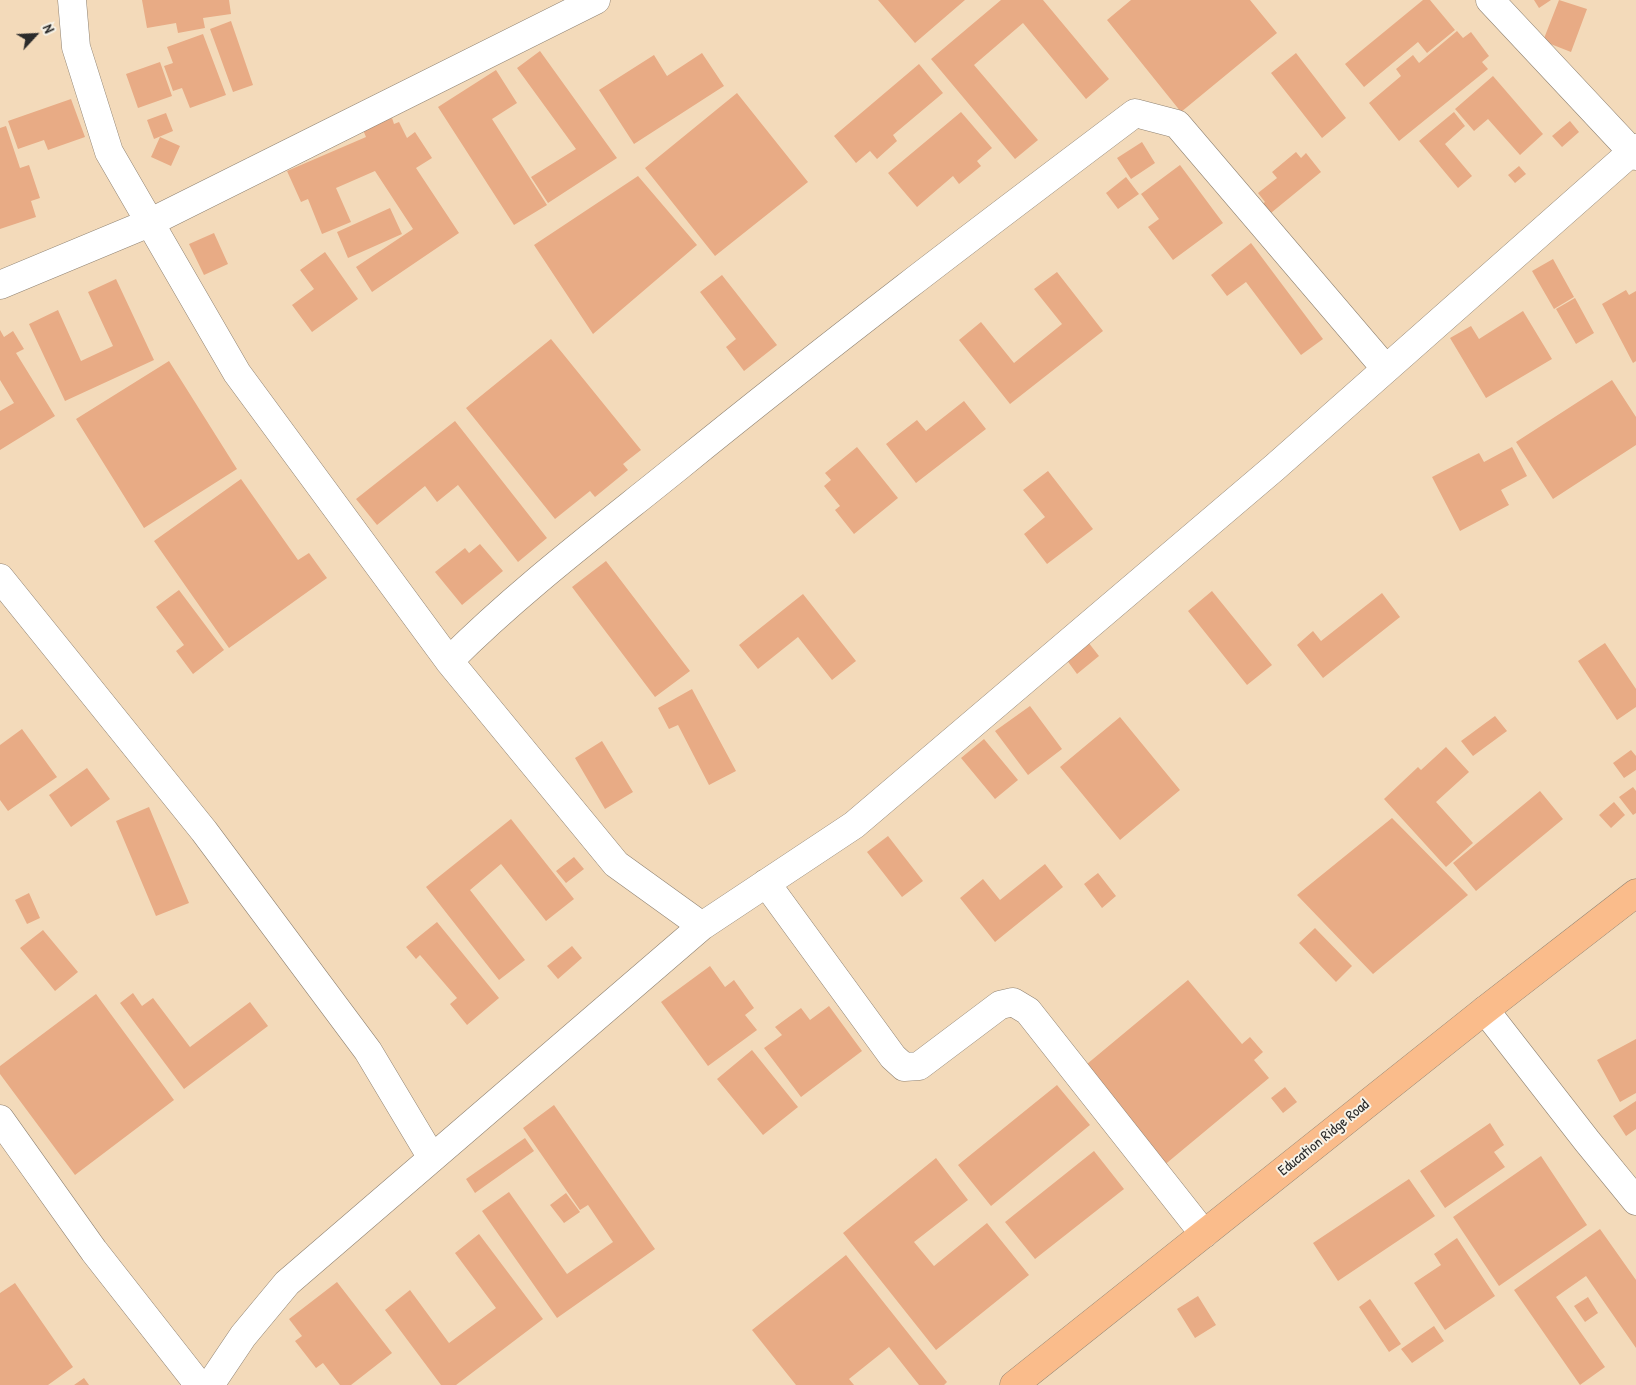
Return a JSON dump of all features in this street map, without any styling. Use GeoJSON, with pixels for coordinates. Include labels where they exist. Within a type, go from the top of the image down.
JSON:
{"type":"FeatureCollection","features":[{"type":"Feature","properties":{"kind":"main road","name":"Education Ridge Road"},"geometry":{"type":"LineString","coordinates":[[1014,1385],[1485,1010],[1636,893]]}},
{"type":"Feature","properties":{"kind":"street"},"geometry":{"type":"LineString","coordinates":[[72,0],[76,47],[109,152],[236,373],[449,661],[616,864],[702,926]]}},
{"type":"Feature","properties":{"kind":"street"},"geometry":{"type":"LineString","coordinates":[[0,285],[149,223],[596,0]]}},
{"type":"Feature","properties":{"kind":"street"},"geometry":{"type":"LineString","coordinates":[[210,1385],[243,1336],[286,1283],[702,926],[854,825],[1274,468],[1635,152],[1490,0]]}},
{"type":"Feature","properties":{"kind":"street"},"geometry":{"type":"LineString","coordinates":[[449,661],[484,626],[550,570],[781,384],[924,272],[1135,113],[1178,124],[1386,369]]}},
{"type":"Feature","properties":{"kind":"street"},"geometry":{"type":"LineString","coordinates":[[0,578],[210,839],[368,1052],[432,1158]]}},
{"type":"Feature","properties":{"kind":"street"},"geometry":{"type":"LineString","coordinates":[[766,883],[893,1057],[904,1067],[919,1066],[1000,1005],[1012,1002],[1028,1011],[1204,1234]]}},
{"type":"Feature","properties":{"kind":"street"},"geometry":{"type":"LineString","coordinates":[[1485,1010],[1636,1201]]}},
{"type":"Feature","properties":{"kind":"street"},"geometry":{"type":"LineString","coordinates":[[0,1118],[94,1251],[199,1385]]}},
{"type":"Feature","properties":{"kind":"building"},"geometry":{"type":"Polygon","coordinates":[[[142,0],[229,0],[231,14],[203,18],[205,28],[178,33],[176,23],[147,28],[142,0]]]}},
{"type":"Feature","properties":{"kind":"building"},"geometry":{"type":"Polygon","coordinates":[[[878,0],[965,0],[915,43],[878,0]]]}},
{"type":"Feature","properties":{"kind":"building"},"geometry":{"type":"Polygon","coordinates":[[[1001,0],[1043,0],[1109,79],[1086,99],[1023,23],[974,65],[1038,140],[1015,159],[931,59],[1001,0]]]}},
{"type":"Feature","properties":{"kind":"building"},"geometry":{"type":"Polygon","coordinates":[[[1131,0],[1250,0],[1277,33],[1181,112],[1107,20],[1131,0]]]}},
{"type":"Feature","properties":{"kind":"building"},"geometry":{"type":"Polygon","coordinates":[[[1423,0],[1430,0],[1455,30],[1427,53],[1418,42],[1364,87],[1345,64],[1423,0]]]}},
{"type":"Feature","properties":{"kind":"building"},"geometry":{"type":"Polygon","coordinates":[[[1534,0],[1551,0],[1539,8],[1534,0]]]}},
{"type":"Feature","properties":{"kind":"building"},"geometry":{"type":"Polygon","coordinates":[[[1559,0],[1587,9],[1571,52],[1543,41],[1559,0]]]}},
{"type":"Feature","properties":{"kind":"building"},"geometry":{"type":"Polygon","coordinates":[[[231,21],[253,85],[233,92],[210,29],[231,21]]]}},
{"type":"Feature","properties":{"kind":"building"},"geometry":{"type":"Polygon","coordinates":[[[1457,31],[1463,38],[1471,32],[1489,56],[1482,62],[1488,69],[1399,141],[1369,103],[1401,76],[1396,69],[1413,55],[1419,63],[1457,31]]]}},
{"type":"Feature","properties":{"kind":"building"},"geometry":{"type":"Polygon","coordinates":[[[203,34],[226,95],[190,108],[182,88],[173,91],[164,66],[173,63],[167,47],[203,34]]]}},
{"type":"Feature","properties":{"kind":"building"},"geometry":{"type":"Polygon","coordinates":[[[540,51],[617,158],[548,203],[531,177],[576,149],[517,68],[540,51]]]}},
{"type":"Feature","properties":{"kind":"building"},"geometry":{"type":"Polygon","coordinates":[[[702,53],[724,86],[634,144],[599,90],[654,55],[667,76],[702,53]]]}},
{"type":"Feature","properties":{"kind":"building"},"geometry":{"type":"Polygon","coordinates":[[[1296,53],[1346,118],[1322,138],[1271,73],[1296,53]]]}},
{"type":"Feature","properties":{"kind":"building"},"geometry":{"type":"Polygon","coordinates":[[[160,62],[172,96],[138,108],[126,74],[160,62]]]}},
{"type":"Feature","properties":{"kind":"building"},"geometry":{"type":"Polygon","coordinates":[[[919,64],[943,93],[893,135],[897,141],[877,159],[870,151],[856,163],[834,136],[919,64]]]}},
{"type":"Feature","properties":{"kind":"building"},"geometry":{"type":"Polygon","coordinates":[[[496,70],[517,103],[492,119],[547,205],[514,225],[438,107],[496,70]]]}},
{"type":"Feature","properties":{"kind":"building"},"geometry":{"type":"Polygon","coordinates":[[[1493,76],[1543,134],[1520,155],[1488,119],[1474,131],[1455,109],[1493,76]]]}},
{"type":"Feature","properties":{"kind":"building"},"geometry":{"type":"Polygon","coordinates":[[[737,93],[808,182],[715,256],[645,168],[737,93]]]}},
{"type":"Feature","properties":{"kind":"building"},"geometry":{"type":"Polygon","coordinates":[[[71,99],[85,137],[48,150],[44,140],[18,149],[8,121],[71,99]]]}},
{"type":"Feature","properties":{"kind":"building"},"geometry":{"type":"Polygon","coordinates":[[[961,112],[992,148],[977,161],[981,166],[959,184],[953,176],[917,207],[888,173],[961,112]]]}},
{"type":"Feature","properties":{"kind":"building"},"geometry":{"type":"Polygon","coordinates":[[[1454,112],[1465,126],[1445,144],[1472,176],[1458,188],[1419,141],[1454,112]]]}},
{"type":"Feature","properties":{"kind":"building"},"geometry":{"type":"Polygon","coordinates":[[[166,113],[173,131],[154,139],[147,120],[166,113]]]}},
{"type":"Feature","properties":{"kind":"building"},"geometry":{"type":"Polygon","coordinates":[[[392,118],[394,124],[399,122],[407,138],[415,132],[432,158],[416,168],[459,233],[372,292],[356,267],[413,229],[375,171],[336,188],[351,222],[322,234],[308,199],[301,202],[287,171],[366,137],[363,130],[392,118]]]}},
{"type":"Feature","properties":{"kind":"building"},"geometry":{"type":"Polygon","coordinates":[[[1570,121],[1579,132],[1562,147],[1552,136],[1570,121]]]}},
{"type":"Feature","properties":{"kind":"building"},"geometry":{"type":"Polygon","coordinates":[[[6,126],[20,168],[29,165],[40,198],[31,201],[36,217],[0,229],[0,128],[6,126]]]}},
{"type":"Feature","properties":{"kind":"building"},"geometry":{"type":"Polygon","coordinates":[[[160,137],[180,146],[171,166],[151,157],[160,137]]]}},
{"type":"Feature","properties":{"kind":"building"},"geometry":{"type":"Polygon","coordinates":[[[1142,142],[1155,163],[1131,179],[1117,158],[1142,142]]]}},
{"type":"Feature","properties":{"kind":"building"},"geometry":{"type":"Polygon","coordinates":[[[1296,152],[1301,158],[1306,153],[1321,172],[1266,217],[1258,207],[1265,202],[1258,193],[1277,178],[1272,172],[1296,152]]]}},
{"type":"Feature","properties":{"kind":"building"},"geometry":{"type":"Polygon","coordinates":[[[1180,165],[1223,223],[1173,260],[1148,227],[1159,219],[1141,194],[1180,165]]]}},
{"type":"Feature","properties":{"kind":"building"},"geometry":{"type":"Polygon","coordinates":[[[1519,166],[1526,174],[1515,183],[1508,175],[1519,166]]]}},
{"type":"Feature","properties":{"kind":"building"},"geometry":{"type":"Polygon","coordinates":[[[638,176],[697,245],[593,334],[534,245],[638,176]]]}},
{"type":"Feature","properties":{"kind":"building"},"geometry":{"type":"Polygon","coordinates":[[[1126,177],[1139,194],[1118,209],[1106,193],[1126,177]]]}},
{"type":"Feature","properties":{"kind":"building"},"geometry":{"type":"Polygon","coordinates":[[[390,208],[402,234],[348,258],[337,232],[390,208]]]}},
{"type":"Feature","properties":{"kind":"building"},"geometry":{"type":"Polygon","coordinates":[[[214,233],[228,264],[204,275],[189,244],[214,233]]]}},
{"type":"Feature","properties":{"kind":"building"},"geometry":{"type":"Polygon","coordinates":[[[1251,243],[1323,339],[1301,355],[1246,282],[1227,296],[1211,275],[1251,243]]]}},
{"type":"Feature","properties":{"kind":"building"},"geometry":{"type":"Polygon","coordinates":[[[325,252],[358,299],[312,332],[292,305],[314,289],[300,270],[325,252]]]}},
{"type":"Feature","properties":{"kind":"building"},"geometry":{"type":"Polygon","coordinates":[[[1553,259],[1574,297],[1554,309],[1532,271],[1553,259]]]}},
{"type":"Feature","properties":{"kind":"building"},"geometry":{"type":"Polygon","coordinates":[[[1057,272],[1103,331],[1010,404],[959,340],[981,322],[1014,363],[1062,324],[1034,289],[1057,272]]]}},
{"type":"Feature","properties":{"kind":"building"},"geometry":{"type":"Polygon","coordinates":[[[722,275],[777,345],[744,371],[726,347],[736,339],[700,292],[722,275]]]}},
{"type":"Feature","properties":{"kind":"building"},"geometry":{"type":"Polygon","coordinates":[[[116,279],[154,360],[65,401],[29,324],[58,310],[81,361],[113,346],[88,292],[116,279]]]}},
{"type":"Feature","properties":{"kind":"building"},"geometry":{"type":"Polygon","coordinates":[[[1626,290],[1629,295],[1636,291],[1636,361],[1633,363],[1602,304],[1626,290]]]}},
{"type":"Feature","properties":{"kind":"building"},"geometry":{"type":"Polygon","coordinates":[[[1575,298],[1594,333],[1576,344],[1556,309],[1575,298]]]}},
{"type":"Feature","properties":{"kind":"building"},"geometry":{"type":"Polygon","coordinates":[[[1523,311],[1552,359],[1486,398],[1450,338],[1471,326],[1479,339],[1523,311]]]}},
{"type":"Feature","properties":{"kind":"building"},"geometry":{"type":"Polygon","coordinates":[[[0,330],[4,337],[13,331],[24,349],[16,353],[55,416],[0,450],[0,411],[14,403],[0,380],[0,330]]]}},
{"type":"Feature","properties":{"kind":"building"},"geometry":{"type":"Polygon","coordinates":[[[551,339],[641,450],[623,464],[628,470],[595,497],[590,491],[555,519],[466,408],[551,339]]]}},
{"type":"Feature","properties":{"kind":"building"},"geometry":{"type":"Polygon","coordinates":[[[169,361],[237,469],[144,528],[76,419],[169,361]]]}},
{"type":"Feature","properties":{"kind":"building"},"geometry":{"type":"Polygon","coordinates":[[[1612,380],[1636,417],[1636,445],[1553,499],[1516,442],[1612,380]]]}},
{"type":"Feature","properties":{"kind":"building"},"geometry":{"type":"Polygon","coordinates":[[[964,401],[986,429],[916,483],[886,444],[917,420],[926,431],[964,401]]]}},
{"type":"Feature","properties":{"kind":"building"},"geometry":{"type":"Polygon","coordinates":[[[455,421],[547,538],[518,562],[458,485],[437,502],[425,486],[377,525],[356,499],[455,421]]]}},
{"type":"Feature","properties":{"kind":"building"},"geometry":{"type":"Polygon","coordinates":[[[857,447],[898,498],[854,534],[835,510],[840,506],[824,486],[831,480],[825,473],[857,447]]]}},
{"type":"Feature","properties":{"kind":"building"},"geometry":{"type":"Polygon","coordinates":[[[1512,447],[1527,476],[1501,490],[1509,505],[1460,531],[1432,477],[1479,453],[1484,462],[1512,447]]]}},
{"type":"Feature","properties":{"kind":"building"},"geometry":{"type":"Polygon","coordinates":[[[1048,471],[1093,529],[1047,564],[1024,534],[1045,517],[1023,490],[1048,471]]]}},
{"type":"Feature","properties":{"kind":"building"},"geometry":{"type":"Polygon","coordinates":[[[241,479],[298,560],[309,553],[327,578],[229,648],[154,541],[241,479]]]}},
{"type":"Feature","properties":{"kind":"building"},"geometry":{"type":"Polygon","coordinates":[[[480,544],[503,571],[462,605],[435,572],[465,548],[469,553],[480,544]]]}},
{"type":"Feature","properties":{"kind":"building"},"geometry":{"type":"Polygon","coordinates":[[[606,561],[690,671],[655,697],[572,587],[606,561]]]}},
{"type":"Feature","properties":{"kind":"building"},"geometry":{"type":"Polygon","coordinates":[[[179,590],[224,650],[193,674],[176,651],[184,645],[156,607],[179,590]]]}},
{"type":"Feature","properties":{"kind":"building"},"geometry":{"type":"Polygon","coordinates":[[[1212,591],[1272,665],[1247,685],[1188,611],[1212,591]]]}},
{"type":"Feature","properties":{"kind":"building"},"geometry":{"type":"Polygon","coordinates":[[[1382,593],[1400,617],[1323,678],[1297,645],[1313,631],[1321,641],[1382,593]]]}},
{"type":"Feature","properties":{"kind":"building"},"geometry":{"type":"Polygon","coordinates":[[[803,594],[856,661],[832,680],[798,637],[758,669],[739,645],[803,594]]]}},
{"type":"Feature","properties":{"kind":"building"},"geometry":{"type":"Polygon","coordinates":[[[1088,642],[1099,656],[1077,674],[1066,659],[1088,642]]]}},
{"type":"Feature","properties":{"kind":"building"},"geometry":{"type":"Polygon","coordinates":[[[1605,643],[1636,689],[1636,707],[1617,720],[1578,661],[1605,643]]]}},
{"type":"Feature","properties":{"kind":"building"},"geometry":{"type":"Polygon","coordinates":[[[692,689],[736,771],[709,785],[678,725],[669,729],[658,708],[692,689]]]}},
{"type":"Feature","properties":{"kind":"building"},"geometry":{"type":"Polygon","coordinates":[[[1030,706],[1062,749],[1028,775],[995,731],[1030,706]]]}},
{"type":"Feature","properties":{"kind":"building"},"geometry":{"type":"Polygon","coordinates":[[[1495,716],[1507,731],[1473,756],[1461,741],[1495,716]]]}},
{"type":"Feature","properties":{"kind":"building"},"geometry":{"type":"Polygon","coordinates":[[[1120,717],[1180,790],[1120,840],[1060,767],[1120,717]]]}},
{"type":"Feature","properties":{"kind":"building"},"geometry":{"type":"Polygon","coordinates":[[[22,729],[57,777],[8,811],[0,800],[0,745],[22,729]]]}},
{"type":"Feature","properties":{"kind":"building"},"geometry":{"type":"Polygon","coordinates":[[[984,739],[1018,780],[995,799],[961,758],[984,739]]]}},
{"type":"Feature","properties":{"kind":"building"},"geometry":{"type":"Polygon","coordinates":[[[602,741],[633,792],[605,809],[575,758],[602,741]]]}},
{"type":"Feature","properties":{"kind":"building"},"geometry":{"type":"Polygon","coordinates":[[[1446,747],[1469,772],[1436,802],[1473,843],[1446,867],[1384,799],[1418,767],[1421,770],[1446,747]]]}},
{"type":"Feature","properties":{"kind":"building"},"geometry":{"type":"Polygon","coordinates":[[[1631,750],[1636,756],[1636,770],[1624,778],[1613,763],[1631,750]]]}},
{"type":"Feature","properties":{"kind":"building"},"geometry":{"type":"Polygon","coordinates":[[[87,768],[110,799],[71,827],[49,795],[87,768]]]}},
{"type":"Feature","properties":{"kind":"building"},"geometry":{"type":"Polygon","coordinates":[[[1633,787],[1636,791],[1636,813],[1633,815],[1619,797],[1633,787]]]}},
{"type":"Feature","properties":{"kind":"building"},"geometry":{"type":"Polygon","coordinates":[[[1540,791],[1563,819],[1476,891],[1453,863],[1540,791]]]}},
{"type":"Feature","properties":{"kind":"building"},"geometry":{"type":"Polygon","coordinates":[[[1614,802],[1625,815],[1611,828],[1599,815],[1614,802]]]}},
{"type":"Feature","properties":{"kind":"building"},"geometry":{"type":"Polygon","coordinates":[[[149,807],[189,903],[156,916],[116,821],[149,807]]]}},
{"type":"Feature","properties":{"kind":"building"},"geometry":{"type":"Polygon","coordinates":[[[1392,818],[1468,895],[1373,974],[1297,895],[1392,818]]]}},
{"type":"Feature","properties":{"kind":"building"},"geometry":{"type":"Polygon","coordinates":[[[511,819],[574,899],[546,921],[501,864],[470,890],[525,960],[499,980],[426,887],[511,819]]]}},
{"type":"Feature","properties":{"kind":"building"},"geometry":{"type":"Polygon","coordinates":[[[888,836],[923,881],[902,897],[867,852],[888,836]]]}},
{"type":"Feature","properties":{"kind":"building"},"geometry":{"type":"Polygon","coordinates":[[[574,857],[584,869],[566,883],[556,871],[574,857]]]}},
{"type":"Feature","properties":{"kind":"building"},"geometry":{"type":"Polygon","coordinates":[[[1045,864],[1063,887],[995,942],[960,898],[983,879],[1000,900],[1045,864]]]}},
{"type":"Feature","properties":{"kind":"building"},"geometry":{"type":"Polygon","coordinates":[[[1098,873],[1116,896],[1102,908],[1084,884],[1098,873]]]}},
{"type":"Feature","properties":{"kind":"building"},"geometry":{"type":"Polygon","coordinates":[[[29,893],[40,918],[27,924],[15,900],[29,893]]]}},
{"type":"Feature","properties":{"kind":"building"},"geometry":{"type":"Polygon","coordinates":[[[437,922],[499,998],[467,1025],[450,1004],[457,998],[420,955],[416,959],[406,947],[437,922]]]}},
{"type":"Feature","properties":{"kind":"building"},"geometry":{"type":"Polygon","coordinates":[[[1315,928],[1352,966],[1336,982],[1299,943],[1315,928]]]}},
{"type":"Feature","properties":{"kind":"building"},"geometry":{"type":"Polygon","coordinates":[[[43,930],[78,972],[55,991],[20,948],[43,930]]]}},
{"type":"Feature","properties":{"kind":"building"},"geometry":{"type":"Polygon","coordinates":[[[572,946],[582,958],[558,979],[547,966],[572,946]]]}},
{"type":"Feature","properties":{"kind":"building"},"geometry":{"type":"Polygon","coordinates":[[[710,966],[725,987],[734,980],[754,1008],[745,1015],[757,1030],[708,1066],[661,1002],[710,966]]]}},
{"type":"Feature","properties":{"kind":"building"},"geometry":{"type":"Polygon","coordinates":[[[1188,980],[1242,1044],[1250,1037],[1263,1052],[1254,1060],[1269,1078],[1162,1167],[1081,1069],[1188,980]]]}},
{"type":"Feature","properties":{"kind":"building"},"geometry":{"type":"Polygon","coordinates":[[[133,993],[142,1006],[153,998],[190,1047],[250,1002],[268,1026],[184,1089],[120,1003],[133,993]]]}},
{"type":"Feature","properties":{"kind":"building"},"geometry":{"type":"Polygon","coordinates":[[[96,994],[174,1100],[75,1175],[0,1074],[0,1066],[96,994]]]}},
{"type":"Feature","properties":{"kind":"building"},"geometry":{"type":"Polygon","coordinates":[[[829,1006],[862,1051],[801,1097],[764,1048],[782,1035],[775,1027],[801,1008],[810,1020],[829,1006]]]}},
{"type":"Feature","properties":{"kind":"building"},"geometry":{"type":"Polygon","coordinates":[[[1636,1039],[1636,1093],[1620,1102],[1597,1060],[1636,1039]]]}},
{"type":"Feature","properties":{"kind":"building"},"geometry":{"type":"Polygon","coordinates":[[[752,1050],[798,1107],[763,1135],[717,1079],[752,1050]]]}},
{"type":"Feature","properties":{"kind":"building"},"geometry":{"type":"Polygon","coordinates":[[[1057,1085],[1090,1125],[991,1206],[958,1165],[1057,1085]]]}},
{"type":"Feature","properties":{"kind":"building"},"geometry":{"type":"Polygon","coordinates":[[[1285,1087],[1297,1102],[1283,1113],[1271,1098],[1285,1087]]]}},
{"type":"Feature","properties":{"kind":"building"},"geometry":{"type":"Polygon","coordinates":[[[1636,1101],[1636,1129],[1626,1136],[1613,1116],[1636,1101]]]}},
{"type":"Feature","properties":{"kind":"building"},"geometry":{"type":"Polygon","coordinates":[[[554,1105],[655,1249],[557,1318],[482,1211],[509,1192],[567,1274],[613,1242],[588,1205],[580,1210],[523,1128],[554,1105]]]}},
{"type":"Feature","properties":{"kind":"building"},"geometry":{"type":"Polygon","coordinates":[[[1490,1123],[1504,1145],[1494,1152],[1505,1167],[1445,1208],[1420,1171],[1490,1123]]]}},
{"type":"Feature","properties":{"kind":"building"},"geometry":{"type":"Polygon","coordinates":[[[525,1138],[534,1151],[475,1193],[466,1179],[525,1138]]]}},
{"type":"Feature","properties":{"kind":"building"},"geometry":{"type":"Polygon","coordinates":[[[1094,1151],[1124,1189],[1035,1259],[1005,1222],[1094,1151]]]}},
{"type":"Feature","properties":{"kind":"building"},"geometry":{"type":"Polygon","coordinates":[[[1541,1156],[1587,1225],[1499,1286],[1453,1217],[1541,1156]]]}},
{"type":"Feature","properties":{"kind":"building"},"geometry":{"type":"Polygon","coordinates":[[[936,1158],[968,1200],[914,1242],[934,1266],[987,1223],[1029,1275],[936,1350],[843,1233],[936,1158]]]}},
{"type":"Feature","properties":{"kind":"building"},"geometry":{"type":"Polygon","coordinates":[[[1409,1179],[1435,1216],[1338,1281],[1313,1243],[1409,1179]]]}},
{"type":"Feature","properties":{"kind":"building"},"geometry":{"type":"Polygon","coordinates":[[[566,1193],[580,1212],[564,1223],[550,1205],[566,1193]]]}},
{"type":"Feature","properties":{"kind":"building"},"geometry":{"type":"Polygon","coordinates":[[[1600,1229],[1636,1280],[1636,1348],[1586,1276],[1556,1297],[1605,1367],[1580,1385],[1514,1290],[1600,1229]]]}},
{"type":"Feature","properties":{"kind":"building"},"geometry":{"type":"Polygon","coordinates":[[[479,1234],[543,1319],[456,1385],[441,1385],[385,1310],[410,1290],[449,1343],[496,1308],[455,1253],[479,1234]]]}},
{"type":"Feature","properties":{"kind":"building"},"geometry":{"type":"Polygon","coordinates":[[[1457,1238],[1495,1296],[1445,1330],[1414,1283],[1441,1265],[1434,1254],[1457,1238]]]}},
{"type":"Feature","properties":{"kind":"building"},"geometry":{"type":"Polygon","coordinates":[[[846,1255],[947,1382],[944,1385],[919,1385],[889,1347],[849,1379],[854,1385],[796,1385],[752,1330],[846,1255]]]}},
{"type":"Feature","properties":{"kind":"building"},"geometry":{"type":"Polygon","coordinates":[[[337,1282],[392,1353],[351,1385],[340,1385],[323,1363],[316,1368],[295,1341],[302,1336],[289,1319],[337,1282]]]}},
{"type":"Feature","properties":{"kind":"building"},"geometry":{"type":"Polygon","coordinates":[[[15,1283],[73,1367],[48,1385],[0,1385],[0,1293],[15,1283]]]}},
{"type":"Feature","properties":{"kind":"building"},"geometry":{"type":"Polygon","coordinates":[[[1198,1296],[1216,1325],[1195,1338],[1177,1309],[1198,1296]]]}},
{"type":"Feature","properties":{"kind":"building"},"geometry":{"type":"Polygon","coordinates":[[[1588,1297],[1598,1313],[1585,1322],[1574,1306],[1588,1297]]]}},
{"type":"Feature","properties":{"kind":"building"},"geometry":{"type":"Polygon","coordinates":[[[1370,1299],[1401,1344],[1389,1352],[1359,1307],[1370,1299]]]}},
{"type":"Feature","properties":{"kind":"building"},"geometry":{"type":"Polygon","coordinates":[[[1434,1326],[1444,1341],[1412,1363],[1401,1349],[1434,1326]]]}},
{"type":"Feature","properties":{"kind":"building"},"geometry":{"type":"Polygon","coordinates":[[[84,1378],[89,1385],[74,1385],[84,1378]]]}}]}
